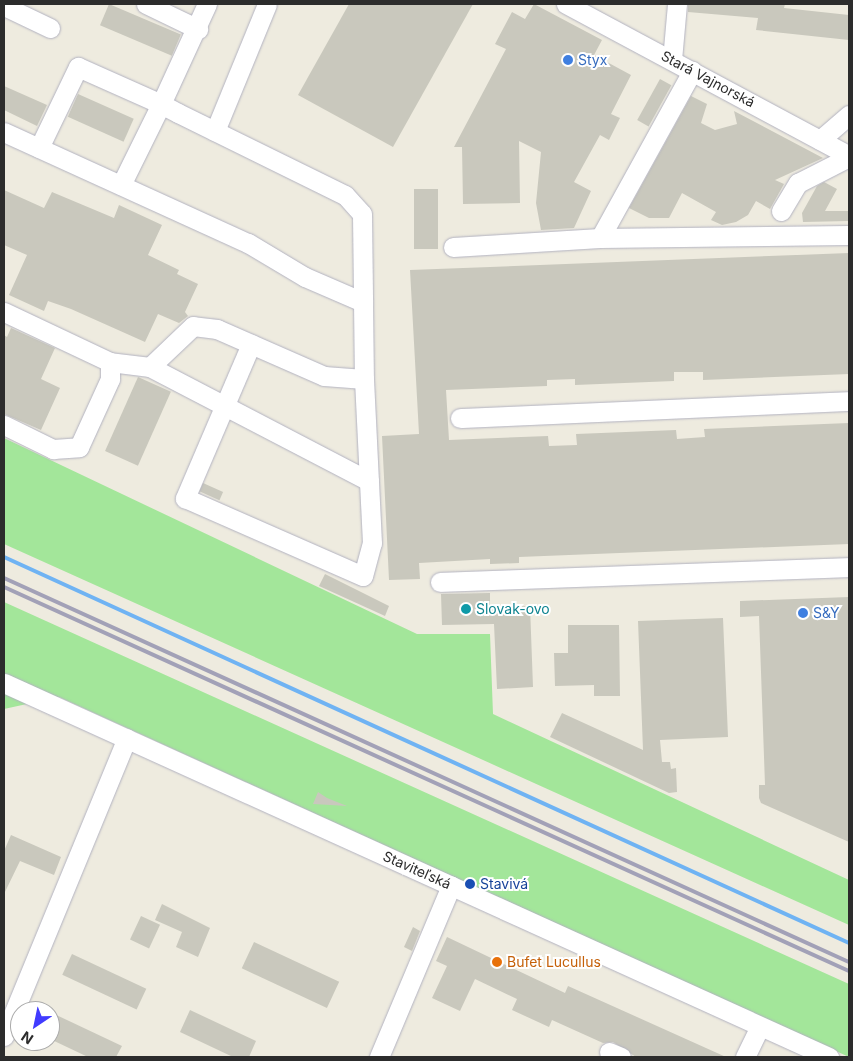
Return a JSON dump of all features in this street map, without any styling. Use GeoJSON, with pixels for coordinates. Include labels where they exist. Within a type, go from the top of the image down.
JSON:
{"type":"FeatureCollection","features":[{"type":"Feature","properties":{"kind":"street"},"geometry":{"type":"LineString","coordinates":[[146,4],[198,30]]}},
{"type":"Feature","properties":{"kind":"street"},"geometry":{"type":"LineString","coordinates":[[121,185],[198,30],[208,4]]}},
{"type":"Feature","properties":{"kind":"street"},"geometry":{"type":"LineString","coordinates":[[215,131],[267,4]]}},
{"type":"Feature","properties":{"kind":"street","name":"Stará Vajnorská"},"geometry":{"type":"LineString","coordinates":[[566,4],[849,156]]}},
{"type":"Feature","properties":{"kind":"street"},"geometry":{"type":"LineString","coordinates":[[672,60],[677,4]]}},
{"type":"Feature","properties":{"kind":"street"},"geometry":{"type":"LineString","coordinates":[[4,6],[50,28]]}},
{"type":"Feature","properties":{"kind":"street"},"geometry":{"type":"LineString","coordinates":[[39,148],[78,67],[161,104],[345,195],[362,214],[364,379],[372,544],[363,576],[184,498],[251,344]]}},
{"type":"Feature","properties":{"kind":"street"},"geometry":{"type":"LineString","coordinates":[[600,238],[692,71]]}},
{"type":"Feature","properties":{"kind":"street"},"geometry":{"type":"LineString","coordinates":[[820,140],[849,115]]}},
{"type":"Feature","properties":{"kind":"street"},"geometry":{"type":"LineString","coordinates":[[4,132],[248,243],[305,277],[363,302]]}},
{"type":"Feature","properties":{"kind":"street"},"geometry":{"type":"LineString","coordinates":[[781,211],[798,183],[849,156]]}},
{"type":"Feature","properties":{"kind":"street"},"geometry":{"type":"LineString","coordinates":[[453,247],[600,238],[849,235]]}},
{"type":"Feature","properties":{"kind":"street"},"geometry":{"type":"LineString","coordinates":[[4,312],[110,362],[150,367],[368,481]]}},
{"type":"Feature","properties":{"kind":"street"},"geometry":{"type":"LineString","coordinates":[[150,367],[193,326],[216,329],[324,376],[364,379]]}},
{"type":"Feature","properties":{"kind":"street"},"geometry":{"type":"LineString","coordinates":[[4,425],[54,449],[79,446],[110,379],[110,362]]}},
{"type":"Feature","properties":{"kind":"street"},"geometry":{"type":"LineString","coordinates":[[460,418],[849,400]]}},
{"type":"Feature","properties":{"kind":"street"},"geometry":{"type":"LineString","coordinates":[[440,582],[849,567]]}},
{"type":"Feature","properties":{"kind":"street","name":"Staviteľská"},"geometry":{"type":"LineString","coordinates":[[4,683],[829,1057]]}},
{"type":"Feature","properties":{"kind":"street"},"geometry":{"type":"LineString","coordinates":[[4,1036],[127,738]]}},
{"type":"Feature","properties":{"kind":"street"},"geometry":{"type":"LineString","coordinates":[[379,1057],[451,886]]}},
{"type":"Feature","properties":{"kind":"street"},"geometry":{"type":"LineString","coordinates":[[745,1057],[760,1026]]}},
{"type":"Feature","properties":{"kind":"green space"},"geometry":{"type":"Polygon","coordinates":[[[4,438],[417,634],[490,634],[493,714],[849,880],[849,925],[4,544],[4,438]]]}},
{"type":"Feature","properties":{"kind":"green space"},"geometry":{"type":"Polygon","coordinates":[[[4,602],[849,984],[849,1057],[59,697],[4,709],[4,602]]]}},
{"type":"Feature","properties":{"kind":"building"},"geometry":{"type":"Polygon","coordinates":[[[109,4],[181,34],[172,56],[100,25],[109,4]]]}},
{"type":"Feature","properties":{"kind":"building"},"geometry":{"type":"Polygon","coordinates":[[[349,4],[473,4],[393,147],[298,95],[349,4]]]}},
{"type":"Feature","properties":{"kind":"building"},"geometry":{"type":"Polygon","coordinates":[[[534,4],[602,40],[594,55],[631,75],[611,114],[620,118],[609,140],[600,135],[574,182],[591,191],[574,228],[541,230],[536,203],[541,152],[519,141],[520,203],[463,204],[462,147],[454,147],[506,49],[495,44],[512,12],[525,19],[534,4]]]}},
{"type":"Feature","properties":{"kind":"building"},"geometry":{"type":"Polygon","coordinates":[[[688,4],[785,4],[784,8],[849,15],[849,40],[756,30],[758,18],[688,12],[688,4]]]}},
{"type":"Feature","properties":{"kind":"building"},"geometry":{"type":"Polygon","coordinates":[[[660,79],[671,85],[649,126],[637,120],[660,79]]]}},
{"type":"Feature","properties":{"kind":"building"},"geometry":{"type":"Polygon","coordinates":[[[4,86],[47,105],[37,126],[4,110],[4,86]]]}},
{"type":"Feature","properties":{"kind":"building"},"geometry":{"type":"Polygon","coordinates":[[[78,94],[134,119],[124,142],[68,117],[78,94]]]}},
{"type":"Feature","properties":{"kind":"building"},"geometry":{"type":"Polygon","coordinates":[[[691,96],[707,104],[701,123],[715,130],[737,124],[734,111],[823,158],[775,180],[784,184],[770,209],[756,201],[748,215],[736,222],[722,225],[711,220],[716,212],[682,193],[669,218],[649,218],[629,208],[691,96]]]}},
{"type":"Feature","properties":{"kind":"building"},"geometry":{"type":"Polygon","coordinates":[[[824,182],[837,189],[825,211],[849,211],[849,221],[803,222],[802,213],[817,186],[824,182]]]}},
{"type":"Feature","properties":{"kind":"building"},"geometry":{"type":"Polygon","coordinates":[[[414,189],[438,189],[438,249],[414,249],[414,189]]]}},
{"type":"Feature","properties":{"kind":"building"},"geometry":{"type":"Polygon","coordinates":[[[4,190],[44,208],[52,192],[114,218],[119,205],[162,225],[148,255],[179,270],[177,274],[198,284],[185,312],[188,316],[179,323],[158,314],[145,342],[71,309],[48,301],[44,311],[9,295],[27,255],[4,245],[4,190]]]}},
{"type":"Feature","properties":{"kind":"building"},"geometry":{"type":"Polygon","coordinates":[[[849,253],[849,374],[703,380],[703,372],[674,372],[674,381],[575,385],[575,379],[547,380],[547,386],[446,390],[449,440],[548,436],[549,446],[577,445],[576,434],[676,430],[677,439],[705,437],[704,429],[849,423],[849,544],[519,557],[519,563],[490,564],[490,559],[419,563],[420,579],[389,580],[382,436],[419,434],[410,270],[849,253]]]}},
{"type":"Feature","properties":{"kind":"building"},"geometry":{"type":"Polygon","coordinates":[[[11,328],[55,348],[41,379],[60,388],[41,430],[4,414],[4,335],[7,337],[11,328]]]}},
{"type":"Feature","properties":{"kind":"building"},"geometry":{"type":"Polygon","coordinates":[[[138,377],[171,392],[138,466],[105,451],[138,377]]]}},
{"type":"Feature","properties":{"kind":"building"},"geometry":{"type":"Polygon","coordinates":[[[203,483],[223,492],[219,500],[199,491],[203,483]]]}},
{"type":"Feature","properties":{"kind":"building"},"geometry":{"type":"Polygon","coordinates":[[[325,574],[389,606],[385,616],[319,586],[325,574]]]}},
{"type":"Feature","properties":{"kind":"building"},"geometry":{"type":"Polygon","coordinates":[[[490,593],[490,608],[530,606],[533,687],[497,689],[494,624],[442,625],[441,594],[490,593]]]}},
{"type":"Feature","properties":{"kind":"building"},"geometry":{"type":"Polygon","coordinates":[[[849,597],[849,842],[761,803],[759,785],[765,785],[759,616],[740,617],[740,601],[849,597]]]}},
{"type":"Feature","properties":{"kind":"building"},"geometry":{"type":"Polygon","coordinates":[[[723,618],[728,737],[660,740],[662,762],[670,762],[671,769],[676,768],[677,792],[669,793],[550,737],[562,713],[643,750],[638,621],[723,618]]]}},
{"type":"Feature","properties":{"kind":"building"},"geometry":{"type":"Polygon","coordinates":[[[568,625],[619,625],[620,696],[594,696],[594,685],[555,686],[554,653],[568,653],[568,625]]]}},
{"type":"Feature","properties":{"kind":"building"},"geometry":{"type":"Polygon","coordinates":[[[318,792],[327,798],[347,806],[313,804],[318,792]]]}},
{"type":"Feature","properties":{"kind":"building"},"geometry":{"type":"Polygon","coordinates":[[[11,835],[61,857],[54,875],[20,861],[4,894],[4,851],[11,835]]]}},
{"type":"Feature","properties":{"kind":"building"},"geometry":{"type":"Polygon","coordinates":[[[162,904],[210,928],[198,957],[176,947],[182,932],[155,920],[162,904]]]}},
{"type":"Feature","properties":{"kind":"building"},"geometry":{"type":"Polygon","coordinates":[[[141,916],[160,925],[149,948],[130,940],[141,916]]]}},
{"type":"Feature","properties":{"kind":"building"},"geometry":{"type":"Polygon","coordinates":[[[413,927],[420,931],[412,951],[404,947],[413,927]]]}},
{"type":"Feature","properties":{"kind":"building"},"geometry":{"type":"Polygon","coordinates":[[[447,937],[565,993],[568,986],[726,1057],[636,1057],[613,1042],[603,1043],[552,1020],[549,1027],[512,1010],[517,999],[475,979],[460,1011],[432,998],[447,966],[436,961],[447,937]]]}},
{"type":"Feature","properties":{"kind":"building"},"geometry":{"type":"Polygon","coordinates":[[[254,942],[339,982],[327,1008],[242,968],[254,942]]]}},
{"type":"Feature","properties":{"kind":"building"},"geometry":{"type":"Polygon","coordinates":[[[72,954],[146,989],[137,1009],[62,975],[72,954]]]}},
{"type":"Feature","properties":{"kind":"building"},"geometry":{"type":"Polygon","coordinates":[[[190,1010],[256,1041],[249,1057],[233,1057],[180,1032],[190,1010]]]}},
{"type":"Feature","properties":{"kind":"building"},"geometry":{"type":"Polygon","coordinates":[[[60,1017],[122,1046],[116,1057],[88,1057],[60,1044],[60,1017]]]}},
{"type":"Feature","properties":{"kind":"waterway"},"geometry":{"type":"LineString","coordinates":[[4,557],[849,943]]}},
{"type":"Feature","properties":{"kind":"railway"},"geometry":{"type":"LineString","coordinates":[[4,578],[849,962]]}},
{"type":"Feature","properties":{"kind":"railway"},"geometry":{"type":"LineString","coordinates":[[4,587],[849,971]]}},
{"type":"Feature","properties":{"kind":"place","name":"Styx"},"geometry":{"type":"Point","coordinates":[568,60]}},
{"type":"Feature","properties":{"kind":"place","name":"Slovak-ovo"},"geometry":{"type":"Point","coordinates":[466,609]}},
{"type":"Feature","properties":{"kind":"place","name":"S&Y"},"geometry":{"type":"Point","coordinates":[803,613]}},
{"type":"Feature","properties":{"kind":"place","name":"Stavivá"},"geometry":{"type":"Point","coordinates":[470,884]}},
{"type":"Feature","properties":{"kind":"place","name":"Bufet Lucullus"},"geometry":{"type":"Point","coordinates":[497,962]}}]}
